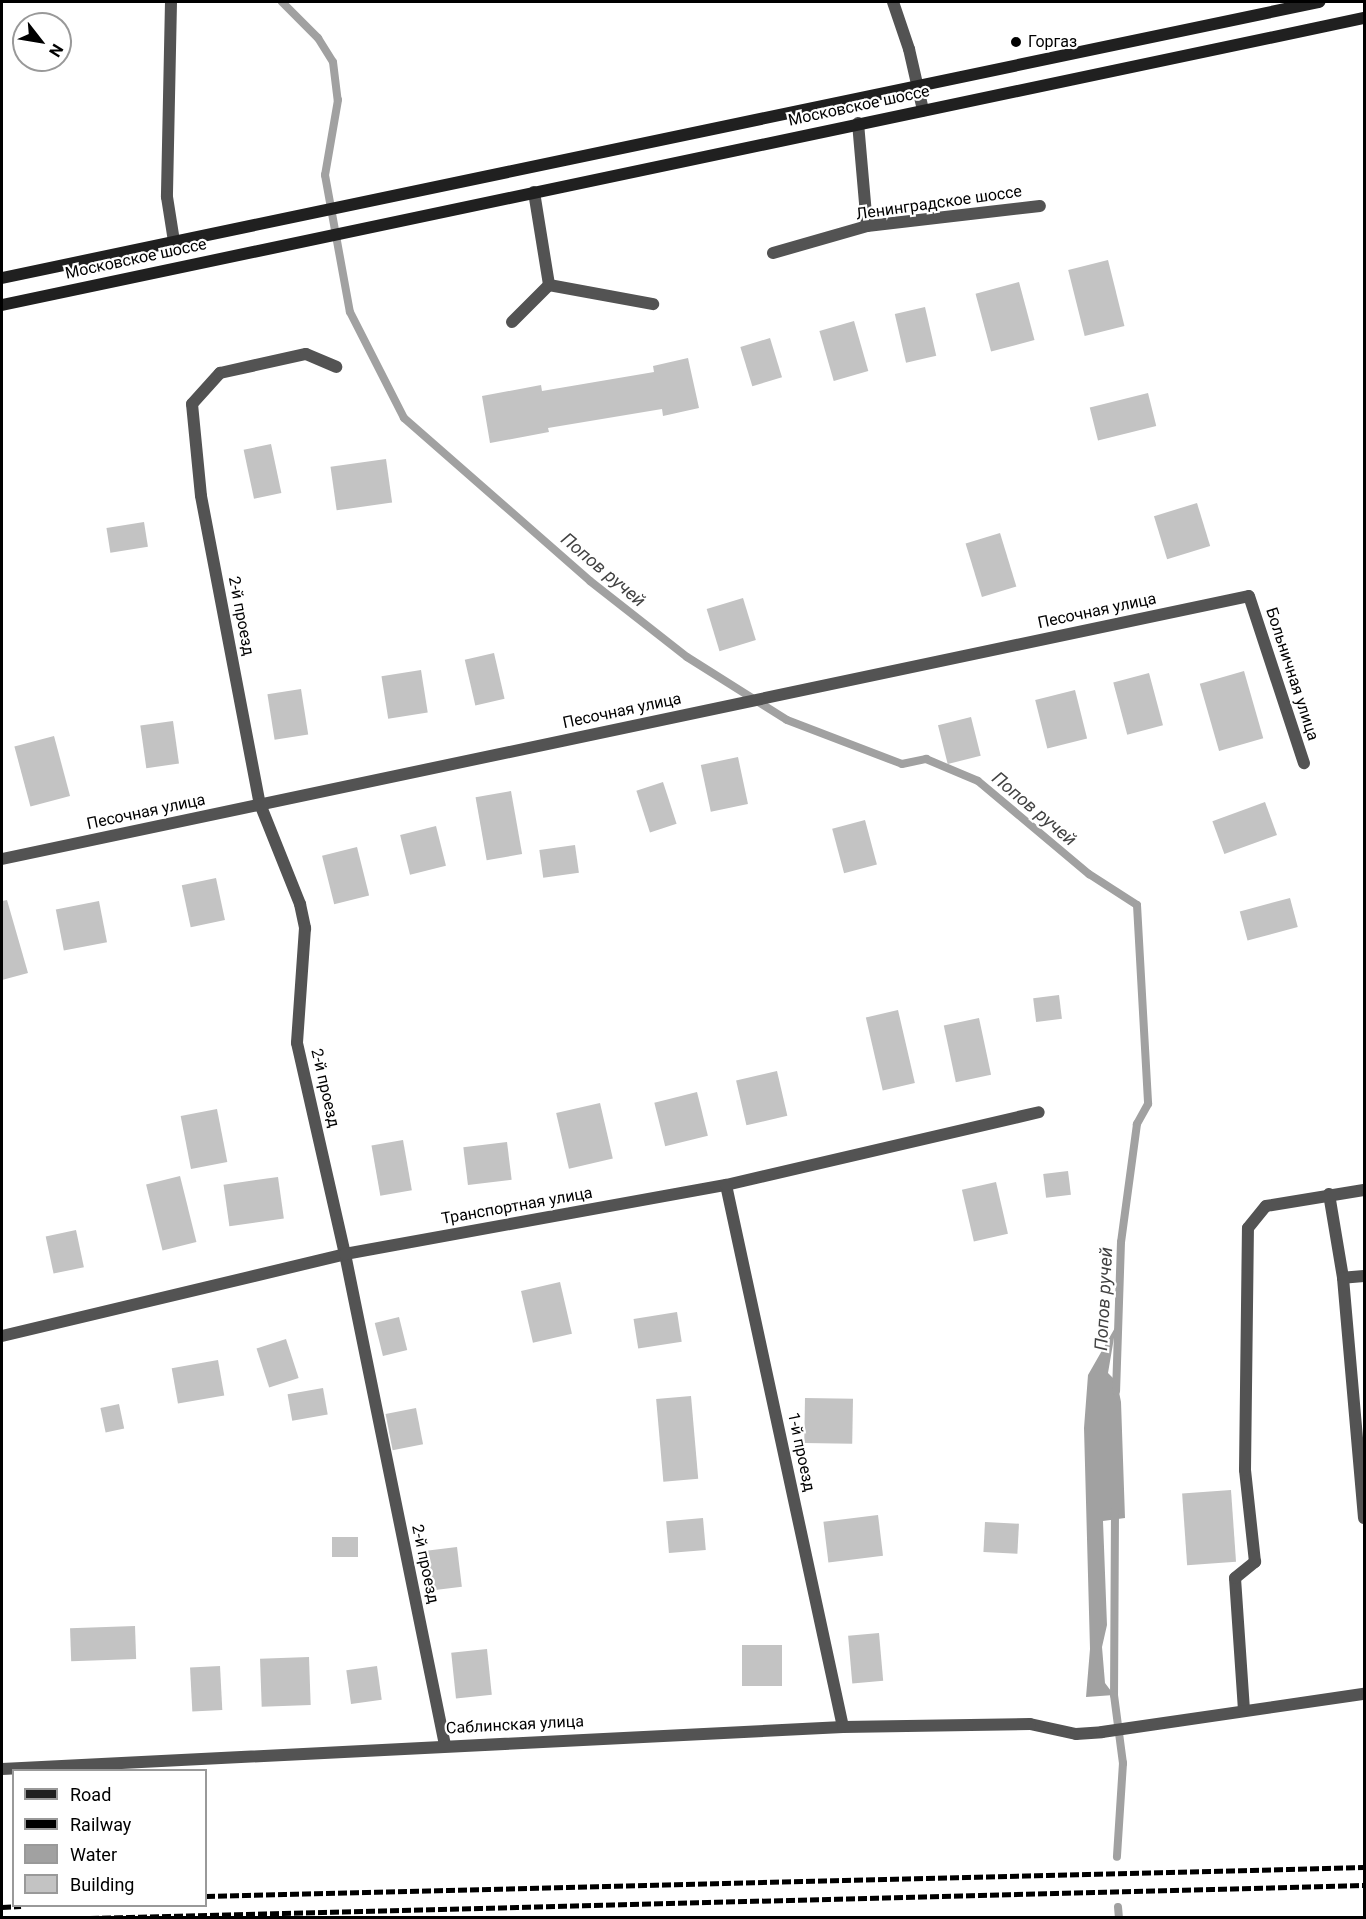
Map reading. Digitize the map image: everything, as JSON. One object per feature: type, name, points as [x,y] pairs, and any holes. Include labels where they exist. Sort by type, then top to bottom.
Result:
[{"type":"main road","name":"Московское шоссе","points":[[2,278],[917,84],[1319,2]]},
{"type":"main road","name":"Московское шоссе","points":[[2,305],[1365,18]]},
{"type":"street","points":[[171,2],[167,197],[174,241]]},
{"type":"street","points":[[893,2],[923,110]]},
{"type":"street","points":[[858,123],[867,226]]},
{"type":"street","points":[[534,192],[549,285]]},
{"type":"street","name":"Ленинградское шоссе","points":[[773,253],[867,226],[1040,206]]},
{"type":"street","points":[[549,285],[653,304]]},
{"type":"street","points":[[512,321],[549,285]]},
{"type":"street","name":"2-й проезд","points":[[336,367],[306,354],[220,373],[192,404],[201,496],[260,804],[300,904],[305,928],[297,1043],[345,1254],[445,1745]]},
{"type":"street","name":"Песочная улица","points":[[2,859],[1249,596]]},
{"type":"street","name":"Больничная улица","points":[[1249,596],[1304,763]]},
{"type":"street","name":"Транспортная улица","points":[[2,1336],[345,1254],[726,1185],[1039,1112]]},
{"type":"street","name":"1-й проезд","points":[[726,1185],[843,1727]]},
{"type":"street","points":[[1244,1710],[1235,1578],[1255,1562],[1245,1470],[1248,1228],[1266,1206],[1365,1190]]},
{"type":"street","points":[[1329,1194],[1343,1278],[1362,1454],[1365,1518]]},
{"type":"street","points":[[1343,1278],[1365,1276]]},
{"type":"street","points":[[1352,1365],[1365,1364]]},
{"type":"street","name":"Саблинская улица","points":[[2,1769],[445,1745],[843,1727],[1030,1724],[1076,1734],[1365,1694]]},
{"type":"water","points":[[1116,1326],[1108,1373],[1117,1382],[1121,1402],[1125,1518],[1103,1521],[1107,1625],[1102,1647],[1105,1683],[1114,1695],[1086,1697],[1090,1649],[1084,1428],[1088,1375]]},
{"type":"building","points":[[1108,260],[1124,326],[1085,336],[1068,270]]},
{"type":"building","points":[[1019,282],[1035,340],[991,352],[976,294]]},
{"type":"building","points":[[925,307],[936,356],[906,363],[895,314]]},
{"type":"building","points":[[854,321],[868,371],[834,381],[819,331]]},
{"type":"building","points":[[770,338],[782,377],[752,386],[740,347]]},
{"type":"building","points":[[688,358],[699,408],[663,416],[662,409],[548,428],[549,432],[490,443],[482,396],[541,385],[542,391],[654,372],[653,366]]},
{"type":"building","points":[[1148,393],[1156,426],[1098,441],[1090,408]]},
{"type":"building","points":[[271,444],[281,493],[254,499],[244,450]]},
{"type":"building","points":[[386,459],[392,503],[337,510],[331,467]]},
{"type":"building","points":[[1197,503],[1210,546],[1167,559],[1154,516]]},
{"type":"building","points":[[144,522],[148,547],[110,553],[106,528]]},
{"type":"building","points":[[1000,533],[1016,587],[982,597],[966,544]]},
{"type":"building","points":[[743,598],[756,640],[720,651],[707,609]]},
{"type":"building","points":[[494,653],[505,699],[475,706],[465,660]]},
{"type":"building","points":[[421,670],[428,712],[388,719],[381,676]]},
{"type":"building","points":[[1244,671],[1263,738],[1219,751],[1200,684]]},
{"type":"building","points":[[1149,673],[1163,725],[1127,735],[1113,683]]},
{"type":"building","points":[[301,689],[308,734],[275,740],[267,694]]},
{"type":"building","points":[[1075,690],[1087,739],[1047,748],[1035,700]]},
{"type":"building","points":[[971,717],[981,756],[948,764],[938,725]]},
{"type":"building","points":[[173,721],[179,764],[146,768],[140,726]]},
{"type":"building","points":[[54,736],[70,796],[30,806],[14,747]]},
{"type":"building","points":[[738,757],[748,804],[711,812],[701,765]]},
{"type":"building","points":[[663,782],[677,824],[650,832],[636,791]]},
{"type":"building","points":[[511,791],[522,854],[487,860],[476,797]]},
{"type":"building","points":[[1265,802],[1277,835],[1224,854],[1212,821]]},
{"type":"building","points":[[865,820],[877,864],[844,873],[832,829]]},
{"type":"building","points":[[436,826],[446,866],[410,875],[400,835]]},
{"type":"building","points":[[575,845],[579,873],[543,878],[539,850]]},
{"type":"building","points":[[357,847],[369,896],[334,904],[322,856]]},
{"type":"building","points":[[216,878],[225,920],[191,927],[182,885]]},
{"type":"building","points":[[1290,898],[1298,927],[1248,940],[1240,911]]},
{"type":"building","points":[[7,900],[28,973],[2,980],[2,901]]},
{"type":"building","points":[[99,901],[107,942],[64,951],[56,909]]},
{"type":"building","points":[[1059,995],[1062,1019],[1036,1022],[1033,998]]},
{"type":"building","points":[[898,1010],[915,1083],[883,1091],[866,1017]]},
{"type":"building","points":[[979,1018],[991,1075],[956,1082],[944,1025]]},
{"type":"building","points":[[777,1071],[787,1116],[746,1125],[736,1080]]},
{"type":"building","points":[[697,1092],[708,1136],[665,1146],[654,1103]]},
{"type":"building","points":[[600,1103],[613,1159],[569,1169],[556,1113]]},
{"type":"building","points":[[217,1109],[227,1162],[191,1169],[181,1116]]},
{"type":"building","points":[[403,1140],[412,1190],[380,1196],[371,1146]]},
{"type":"building","points":[[507,1142],[512,1180],[468,1185],[463,1147]]},
{"type":"building","points":[[1068,1171],[1071,1195],[1046,1198],[1043,1174]]},
{"type":"building","points":[[180,1176],[196,1242],[162,1250],[146,1184]]},
{"type":"building","points":[[278,1177],[284,1219],[229,1226],[224,1185]]},
{"type":"building","points":[[996,1182],[1008,1234],[974,1242],[962,1190]]},
{"type":"building","points":[[76,1230],[84,1267],[54,1274],[46,1236]]},
{"type":"building","points":[[560,1282],[572,1334],[533,1343],[521,1291]]},
{"type":"building","points":[[677,1312],[682,1342],[638,1349],[634,1319]]},
{"type":"building","points":[[399,1317],[407,1350],[383,1356],[375,1323]]},
{"type":"building","points":[[286,1339],[299,1378],[269,1388],[257,1349]]},
{"type":"building","points":[[218,1360],[224,1395],[178,1404],[172,1368]]},
{"type":"building","points":[[323,1388],[328,1415],[292,1421],[288,1394]]},
{"type":"building","points":[[691,1396],[698,1479],[663,1482],[656,1399]]},
{"type":"building","points":[[805,1398],[853,1399],[852,1444],[804,1443]]},
{"type":"building","points":[[119,1404],[124,1428],[106,1432],[100,1408]]},
{"type":"building","points":[[416,1408],[423,1444],[393,1450],[386,1414]]},
{"type":"building","points":[[1231,1490],[1236,1562],[1187,1565],[1182,1493]]},
{"type":"building","points":[[878,1515],[883,1556],[828,1562],[823,1522]]},
{"type":"building","points":[[703,1518],[706,1550],[669,1553],[666,1521]]},
{"type":"building","points":[[985,1522],[1019,1524],[1017,1554],[983,1552]]},
{"type":"building","points":[[332,1537],[358,1537],[358,1557],[332,1557]]},
{"type":"building","points":[[457,1547],[462,1587],[429,1591],[424,1551]]},
{"type":"building","points":[[135,1626],[136,1659],[71,1661],[70,1628]]},
{"type":"building","points":[[879,1633],[883,1681],[852,1684],[848,1636]]},
{"type":"building","points":[[742,1645],[782,1645],[782,1686],[742,1686]]},
{"type":"building","points":[[487,1649],[492,1695],[456,1699],[451,1653]]},
{"type":"building","points":[[309,1657],[311,1705],[262,1707],[260,1659]]},
{"type":"building","points":[[220,1666],[222,1710],[192,1712],[190,1668]]},
{"type":"building","points":[[377,1666],[382,1700],[351,1704],[346,1670]]},
{"type":"waterway","name":"Попов ручей","points":[[282,2],[318,38],[333,62],[338,100],[325,175],[350,312],[404,418],[590,581],[687,657],[787,720],[902,764],[926,759],[978,781],[1089,874],[1137,905],[1148,1104],[1137,1124],[1121,1242],[1116,1391]]},
{"type":"waterway","name":"Попов ручей","points":[[1115,1511],[1114,1695],[1123,1763],[1117,1857]]},
{"type":"waterway","name":"Попов ручей","points":[[1118,1907],[1119,1918]]},
{"type":"railway","points":[[207,1896],[1364,1867]]},
{"type":"railway","points":[[90,1918],[1364,1885]]},
{"type":"railway","points":[[2,1907],[12,1906]]},
{"type":"place","name":"Горгаз","points":[[1016,42]]}]
